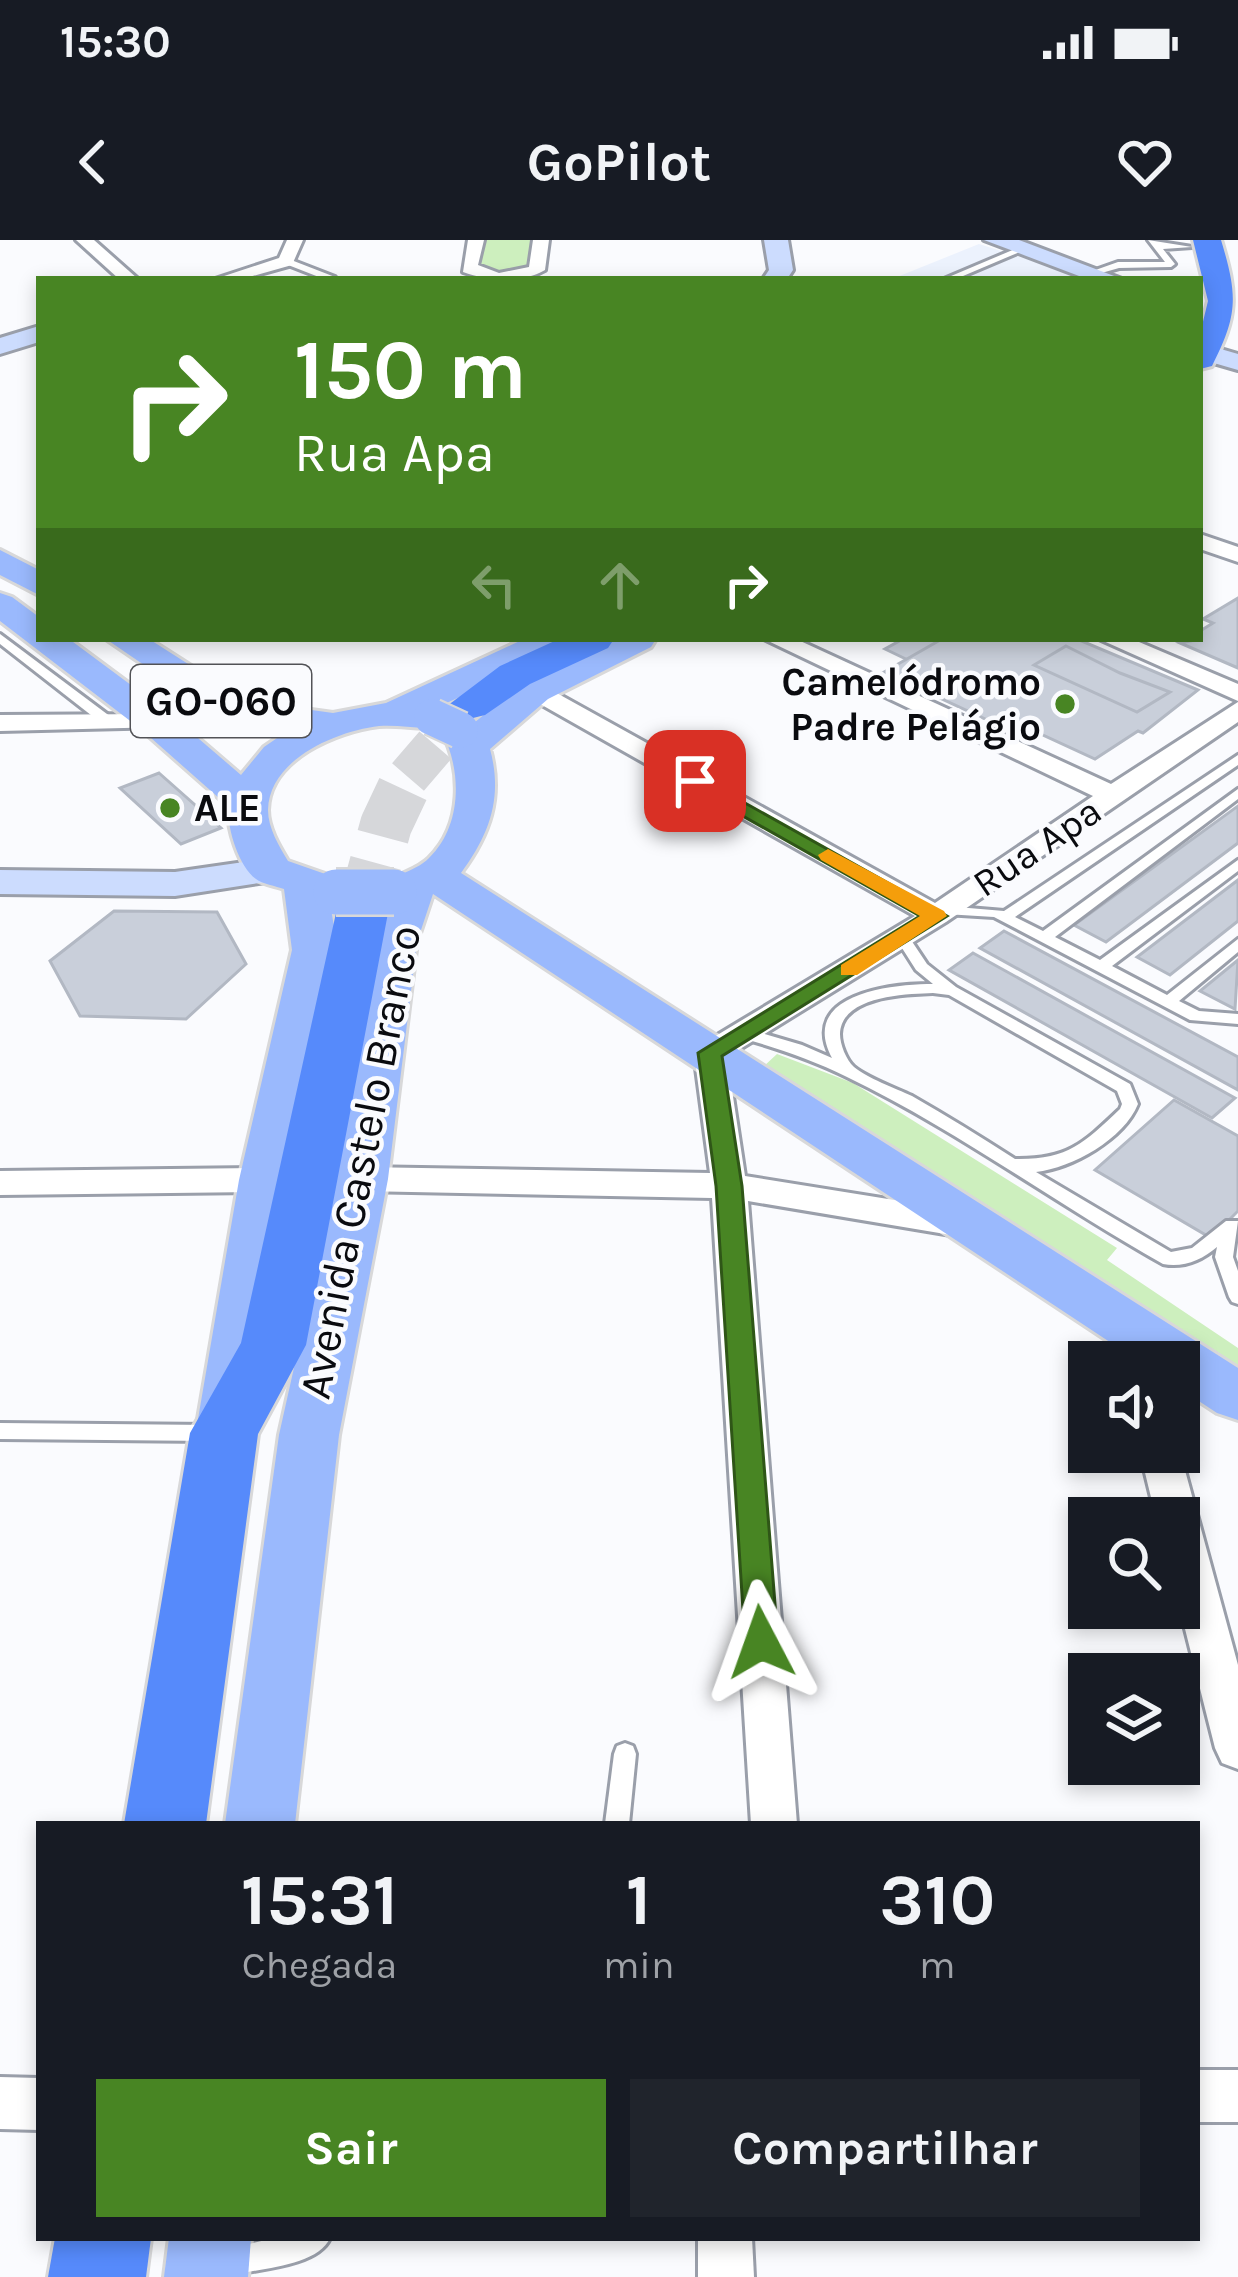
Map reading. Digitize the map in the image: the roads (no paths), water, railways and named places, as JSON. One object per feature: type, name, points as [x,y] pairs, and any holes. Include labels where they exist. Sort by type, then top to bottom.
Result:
[{"type":"highway","points":[[1185,255],[1231,288],[1235,321],[1211,357]]},
{"type":"highway","points":[[447,722],[515,675],[586,642]]},
{"type":"highway","name":"Avenida Castelo Branco","points":[[165,1821],[224,1433],[273,1346],[364,895]]},
{"type":"highway","points":[[97,2277],[103,2241]]},
{"type":"main road","points":[[0,560],[36,583]]},
{"type":"main road","name":"GO-060","points":[[0,604],[36,631]]},
{"type":"main road","name":"GO-060","points":[[50,642],[156,722],[248,803],[253,836],[364,895]]},
{"type":"main road","name":"GO-060","points":[[129,642],[233,709],[263,718],[331,724],[447,722]]},
{"type":"main road","points":[[447,722],[550,642]]},
{"type":"main road","points":[[447,722],[535,691],[632,642]]},
{"type":"main road","points":[[364,895],[467,835],[478,772],[447,722]]},
{"type":"main road","points":[[248,803],[276,761],[331,724]]},
{"type":"main road","points":[[364,895],[423,926],[465,916],[511,922]]},
{"type":"main road","points":[[364,895],[511,922],[726,1042],[1128,1341]]},
{"type":"main road","name":"Avenida Castelo Branco","points":[[260,1821],[309,1435],[362,1179],[364,895]]},
{"type":"main road","name":"Avenida Castelo Branco","points":[[224,1433],[265,1180],[315,950],[364,895]]},
{"type":"main road","name":"Avenida Castelo Branco","points":[[273,1346],[309,1435]]},
{"type":"main road","points":[[1200,1378],[1238,1397]]},
{"type":"street","points":[[84,240],[126,276]]},
{"type":"street","points":[[234,276],[286,261],[295,240]]},
{"type":"street","points":[[472,276],[469,268],[476,240]]},
{"type":"street","points":[[532,276],[541,240]]},
{"type":"street","points":[[776,240],[781,270],[777,276]]},
{"type":"street","points":[[996,240],[1092,272]]},
{"type":"street","points":[[0,346],[36,335]]},
{"type":"street","points":[[1203,542],[1238,555]]},
{"type":"street","points":[[782,642],[1112,795]]},
{"type":"street","points":[[1119,642],[1238,692]]},
{"type":"street","points":[[535,691],[940,913]]},
{"type":"street","name":"Rua Apa","points":[[726,1042],[768,1021],[940,913],[1238,710]]},
{"type":"street","points":[[0,723],[156,722]]},
{"type":"street","points":[[0,882],[175,884],[364,895]]},
{"type":"street","points":[[726,1042],[729,1186],[774,1821]]},
{"type":"street","points":[[362,1179],[729,1186],[973,1226]]},
{"type":"street","points":[[0,1183],[265,1180]]},
{"type":"street","points":[[1200,1604],[1238,1748]]},
{"type":"street","points":[[1200,2096],[1238,2096]]},
{"type":"street","points":[[0,2103],[36,2104]]},
{"type":"street","points":[[725,2241],[726,2277]]},
{"type":"lane","points":[[955,276],[1024,248]]},
{"type":"lane","points":[[1092,272],[1185,255]]},
{"type":"lane","points":[[286,261],[324,276]]},
{"type":"lane","points":[[0,638],[110,723]]},
{"type":"lane","points":[[1006,916],[1238,759]]},
{"type":"lane","points":[[1046,936],[1238,793]]},
{"type":"lane","points":[[1102,966],[1238,864]]},
{"type":"lane","points":[[940,913],[983,909],[1006,916],[1196,1016],[1238,1019]]},
{"type":"lane","points":[[902,937],[921,967],[953,991],[1118,1082],[1129,1096],[1123,1116],[1062,1163],[1030,1167],[1001,1161]]},
{"type":"lane","points":[[1169,1001],[1238,944]]},
{"type":"lane","points":[[953,991],[906,986],[862,997],[843,1011],[832,1035],[841,1064],[1168,1259],[1197,1255],[1235,1223]]},
{"type":"lane","points":[[726,1042],[785,1043],[849,1070]]},
{"type":"lane","points":[[1235,1223],[1224,1257],[1238,1297]]},
{"type":"lane","points":[[0,1431],[224,1433]]},
{"type":"lane","points":[[616,1821],[625,1754]]},
{"type":"lane","points":[[208,2260],[308,2246],[313,2241]]},
{"type":"tunnel","points":[[409,775],[469,706]]},
{"type":"tunnel","points":[[362,913],[386,825],[409,775]]},
{"type":"place","name":"Camelódromo Padre Pelágio","points":[[1065,704]]},
{"type":"place","name":"ALE","points":[[170,808]]}]
